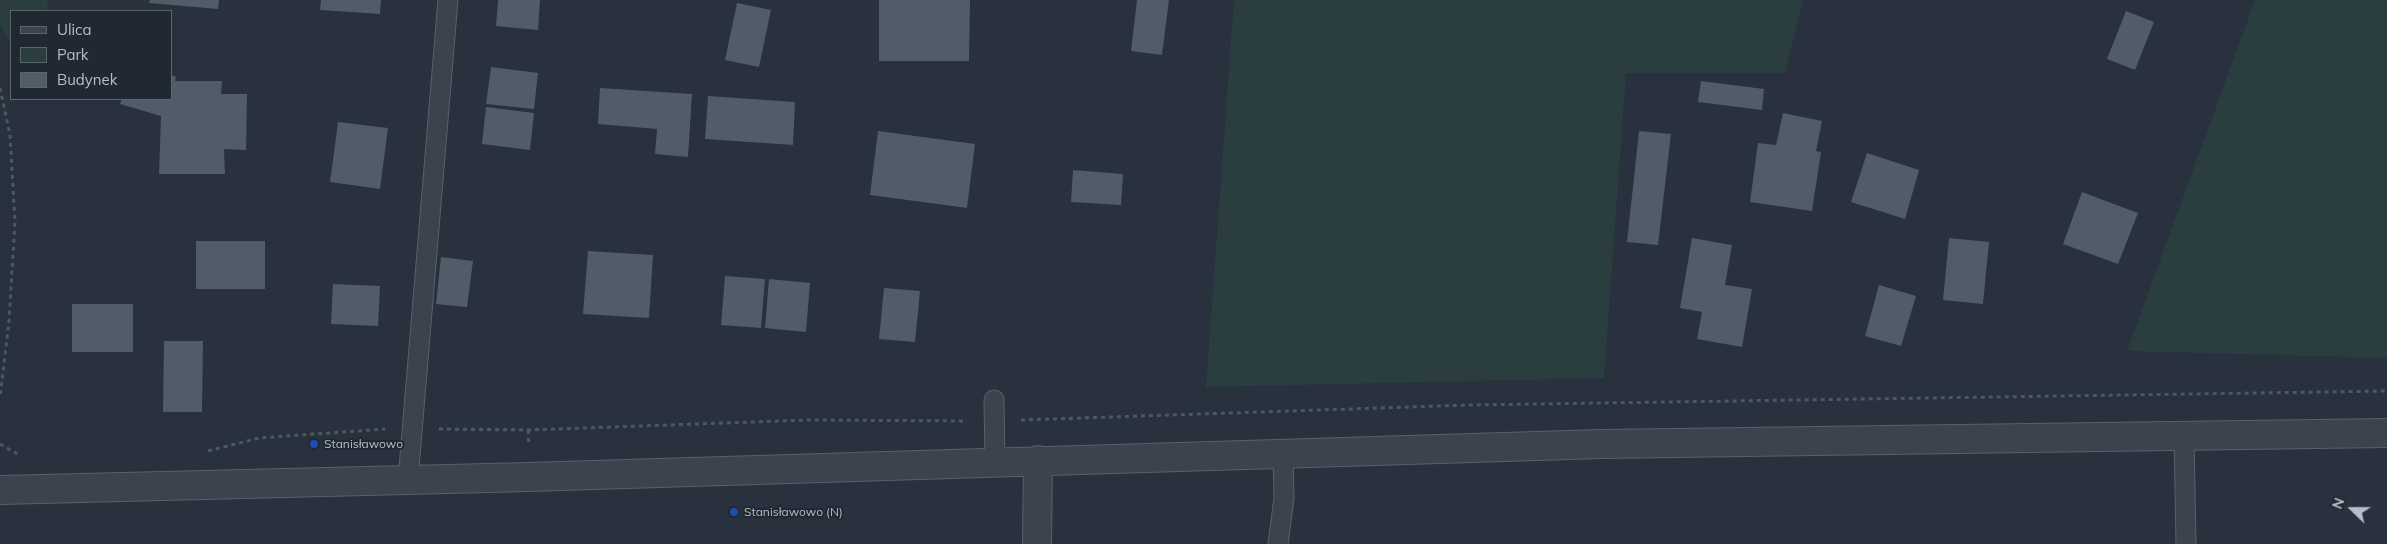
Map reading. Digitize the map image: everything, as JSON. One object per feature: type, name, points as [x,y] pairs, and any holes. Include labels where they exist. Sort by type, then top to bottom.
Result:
[{"type":"street","points":[[1,490],[408,480],[1602,444],[2387,433]]},
{"type":"street","points":[[1037,544],[1038,460]]},
{"type":"lane","points":[[408,480],[448,0]]},
{"type":"lane","points":[[994,400],[995,461]]},
{"type":"lane","points":[[2184,435],[2186,544]]},
{"type":"lane","points":[[1278,544],[1284,498],[1283,453]]},
{"type":"path","points":[[0,88],[10,135],[14,222],[9,321],[0,398]]},
{"type":"path","points":[[199,453],[259,438],[369,429],[528,430],[808,420],[993,421],[1469,405],[2387,391]]},
{"type":"path","points":[[0,444],[28,460]]},
{"type":"green space","points":[[0,0],[48,0],[47,10],[10,10],[10,42],[0,23]]},
{"type":"green space","points":[[1234,0],[1803,0],[1785,73],[1626,73],[1604,378],[1206,387]]},
{"type":"green space","points":[[2255,0],[2387,0],[2387,358],[2127,351]]},
{"type":"building","points":[[150,0],[219,0],[218,9],[149,3]]},
{"type":"building","points":[[321,0],[381,0],[380,14],[320,10]]},
{"type":"building","points":[[498,0],[540,0],[538,30],[496,26]]},
{"type":"building","points":[[879,0],[970,0],[969,61],[879,61]]},
{"type":"building","points":[[1137,0],[1169,0],[1162,55],[1131,51]]},
{"type":"building","points":[[737,3],[771,10],[759,67],[725,60]]},
{"type":"building","points":[[2126,11],[2154,22],[2135,70],[2107,59]]},
{"type":"building","points":[[491,67],[538,73],[534,109],[486,104]]},
{"type":"building","points":[[172,75],[176,77],[175,81],[222,81],[221,94],[247,94],[246,150],[224,149],[225,174],[159,174],[161,116],[120,104],[122,100],[172,100]]},
{"type":"building","points":[[1701,81],[1764,89],[1762,110],[1698,102]]},
{"type":"building","points":[[600,88],[692,94],[688,157],[655,154],[657,129],[598,124]]},
{"type":"building","points":[[708,96],[795,102],[793,145],[705,139]]},
{"type":"building","points":[[486,107],[534,113],[530,150],[482,144]]},
{"type":"building","points":[[1783,113],[1822,121],[1816,151],[1821,152],[1812,211],[1750,202],[1758,143],[1776,145]]},
{"type":"building","points":[[338,122],[388,128],[380,189],[330,182]]},
{"type":"building","points":[[878,131],[975,144],[967,208],[870,195]]},
{"type":"building","points":[[1639,131],[1671,134],[1658,245],[1627,242]]},
{"type":"building","points":[[1867,153],[1919,170],[1905,219],[1851,202]]},
{"type":"building","points":[[1073,170],[1123,174],[1121,205],[1071,202]]},
{"type":"building","points":[[2082,192],[2138,213],[2118,264],[2063,244]]},
{"type":"building","points":[[1692,238],[1732,245],[1725,285],[1752,289],[1742,347],[1697,339],[1702,312],[1680,308]]},
{"type":"building","points":[[1949,238],[1989,242],[1983,304],[1943,300]]},
{"type":"building","points":[[196,241],[265,241],[265,289],[196,289]]},
{"type":"building","points":[[588,251],[653,255],[649,318],[583,314]]},
{"type":"building","points":[[441,257],[473,261],[467,307],[436,304]]},
{"type":"building","points":[[725,276],[765,279],[761,328],[721,325]]},
{"type":"building","points":[[769,279],[810,283],[806,332],[765,328]]},
{"type":"building","points":[[333,284],[380,286],[378,326],[331,324]]},
{"type":"building","points":[[1879,285],[1916,296],[1901,346],[1865,336]]},
{"type":"building","points":[[884,288],[920,291],[915,342],[879,339]]},
{"type":"building","points":[[72,304],[133,304],[133,352],[72,352]]},
{"type":"building","points":[[164,341],[203,341],[202,412],[163,412]]},
{"type":"place","name":"Stanisławowo","points":[[314,444]]},
{"type":"place","name":"Stanisławowo (N)","points":[[734,512]]}]
